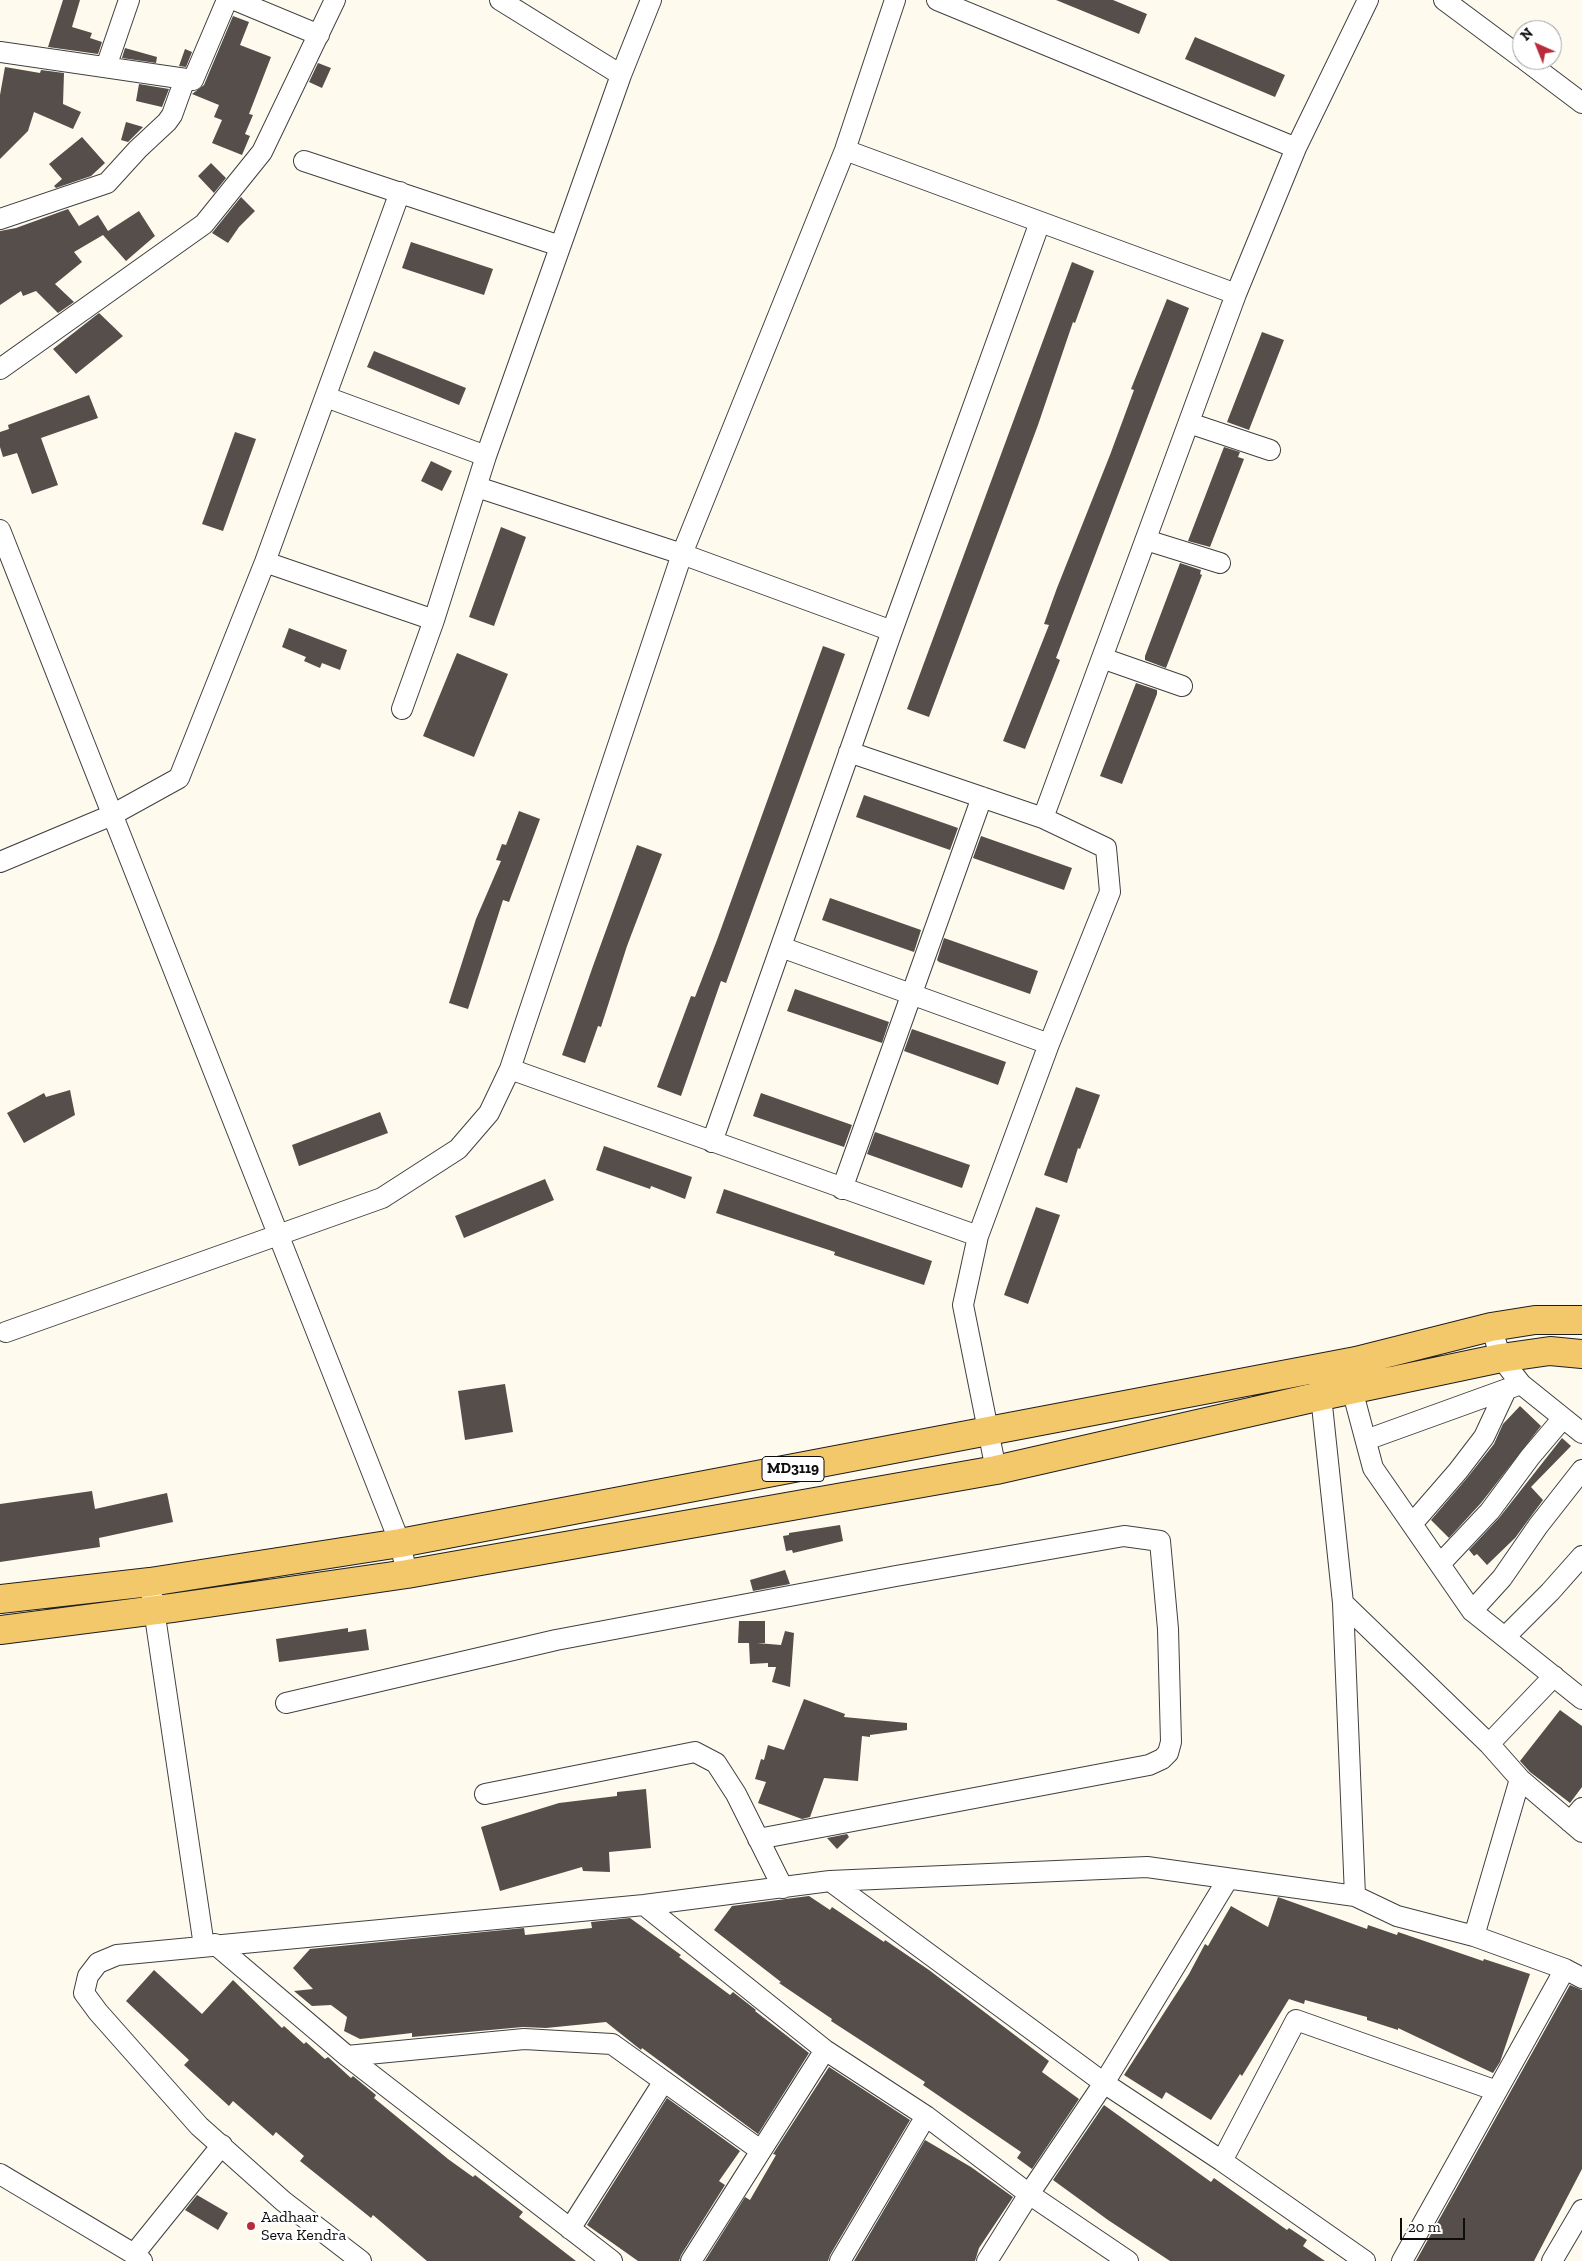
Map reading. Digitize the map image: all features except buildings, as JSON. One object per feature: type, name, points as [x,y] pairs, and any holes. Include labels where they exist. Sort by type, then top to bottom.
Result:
[{"type":"main road","name":"MD3119","points":[[0,1630],[407,1574],[996,1470],[1321,1396],[1349,1376],[1491,1326],[1535,1320],[1582,1320]]},
{"type":"main road","name":"MD3119","points":[[0,1599],[150,1582],[400,1543],[988,1432],[1349,1376],[1550,1352],[1582,1354]]},
{"type":"street","points":[[106,67],[129,0]]},
{"type":"street","points":[[0,52],[193,80],[227,0]]},
{"type":"street","points":[[235,0],[319,35]]},
{"type":"street","points":[[0,369],[204,224],[262,152],[335,0]]},
{"type":"street","points":[[500,0],[621,75]]},
{"type":"street","points":[[402,709],[434,620],[486,456],[621,75],[651,0]]},
{"type":"street","points":[[6,1332],[382,1198],[458,1149],[489,1113],[510,1069],[682,554],[846,150],[895,0]]},
{"type":"street","points":[[937,0],[1296,148]]},
{"type":"street","points":[[1043,818],[1236,294],[1296,148],[1368,0]]},
{"type":"street","points":[[1444,0],[1512,51]]},
{"type":"street","points":[[1538,70],[1582,103]]},
{"type":"street","points":[[0,219],[107,183],[138,149],[167,122],[172,115],[185,79]]},
{"type":"street","points":[[846,150],[1236,294]]},
{"type":"street","points":[[304,160],[560,246]]},
{"type":"street","points":[[0,862],[112,815],[179,778],[265,562],[400,192]]},
{"type":"street","points":[[712,1142],[892,631],[1040,222]]},
{"type":"street","points":[[326,397],[486,456]]},
{"type":"street","points":[[1189,423],[1270,450]]},
{"type":"street","points":[[477,487],[682,554],[892,631]]},
{"type":"street","points":[[0,530],[400,1543],[407,1574]]},
{"type":"street","points":[[1146,540],[1220,563]]},
{"type":"street","points":[[265,562],[434,620]]},
{"type":"street","points":[[1102,658],[1182,686]]},
{"type":"street","points":[[849,752],[1043,818],[1106,848],[1110,892],[1049,1044],[978,1236],[963,1305],[996,1470]]},
{"type":"street","points":[[842,1189],[982,797]]},
{"type":"street","points":[[781,947],[1049,1044]]},
{"type":"street","points":[[510,1069],[978,1236]]},
{"type":"street","points":[[1491,1326],[1513,1387],[1563,1418],[1582,1433]]},
{"type":"street","points":[[1349,1376],[1373,1468],[1472,1611],[1582,1699]]},
{"type":"street","points":[[1366,1440],[1513,1387]]},
{"type":"street","points":[[1412,1524],[1484,1438],[1513,1387]]},
{"type":"street","points":[[1321,1396],[1343,1603],[1354,1896]]},
{"type":"street","points":[[1440,1564],[1490,1511],[1530,1457],[1563,1418]]},
{"type":"street","points":[[1472,1611],[1502,1578],[1538,1526],[1582,1470]]},
{"type":"street","points":[[286,1703],[556,1640],[896,1576],[1124,1536],[1160,1541],[1168,1629],[1171,1742],[1168,1753],[1162,1759],[1149,1765],[758,1839]]},
{"type":"street","points":[[1504,1637],[1550,1592],[1582,1556]]},
{"type":"street","points":[[150,1582],[210,1945],[347,2056],[612,2261]]},
{"type":"street","points":[[1343,1603],[1489,1744],[1520,1779],[1578,1821]]},
{"type":"street","points":[[1489,1744],[1554,1676]]},
{"type":"street","points":[[485,1794],[695,1752],[716,1763],[736,1794],[783,1888]]},
{"type":"street","points":[[1474,1936],[1520,1779]]},
{"type":"street","points":[[360,2261],[283,2201],[222,2145],[198,2126],[98,2012],[84,1993],[88,1976],[98,1962],[117,1955],[644,1905],[830,1881],[1147,1867],[1354,1896],[1397,1916],[1474,1936],[1574,1973],[1497,2090],[1402,2261]]},
{"type":"street","points":[[987,2261],[1104,2083],[1228,1878]]},
{"type":"street","points":[[830,1881],[1104,2083],[1222,2161],[1365,2261]]},
{"type":"street","points":[[644,1905],[825,2050],[926,2116],[1030,2194],[1128,2261]]},
{"type":"street","points":[[1222,2161],[1296,2020],[1497,2090]]},
{"type":"street","points":[[347,2056],[524,2038],[612,2044],[760,2150]]},
{"type":"street","points":[[691,2261],[825,2050]]},
{"type":"street","points":[[570,2228],[664,2081]]},
{"type":"street","points":[[840,2261],[926,2116]]},
{"type":"street","points":[[0,2174],[138,2258],[222,2145]]},
{"type":"street","points":[[1552,2261],[1582,2210]]},
{"type":"place","name":"Aadhaar Seva Kendra","points":[[251,2226]]}]
